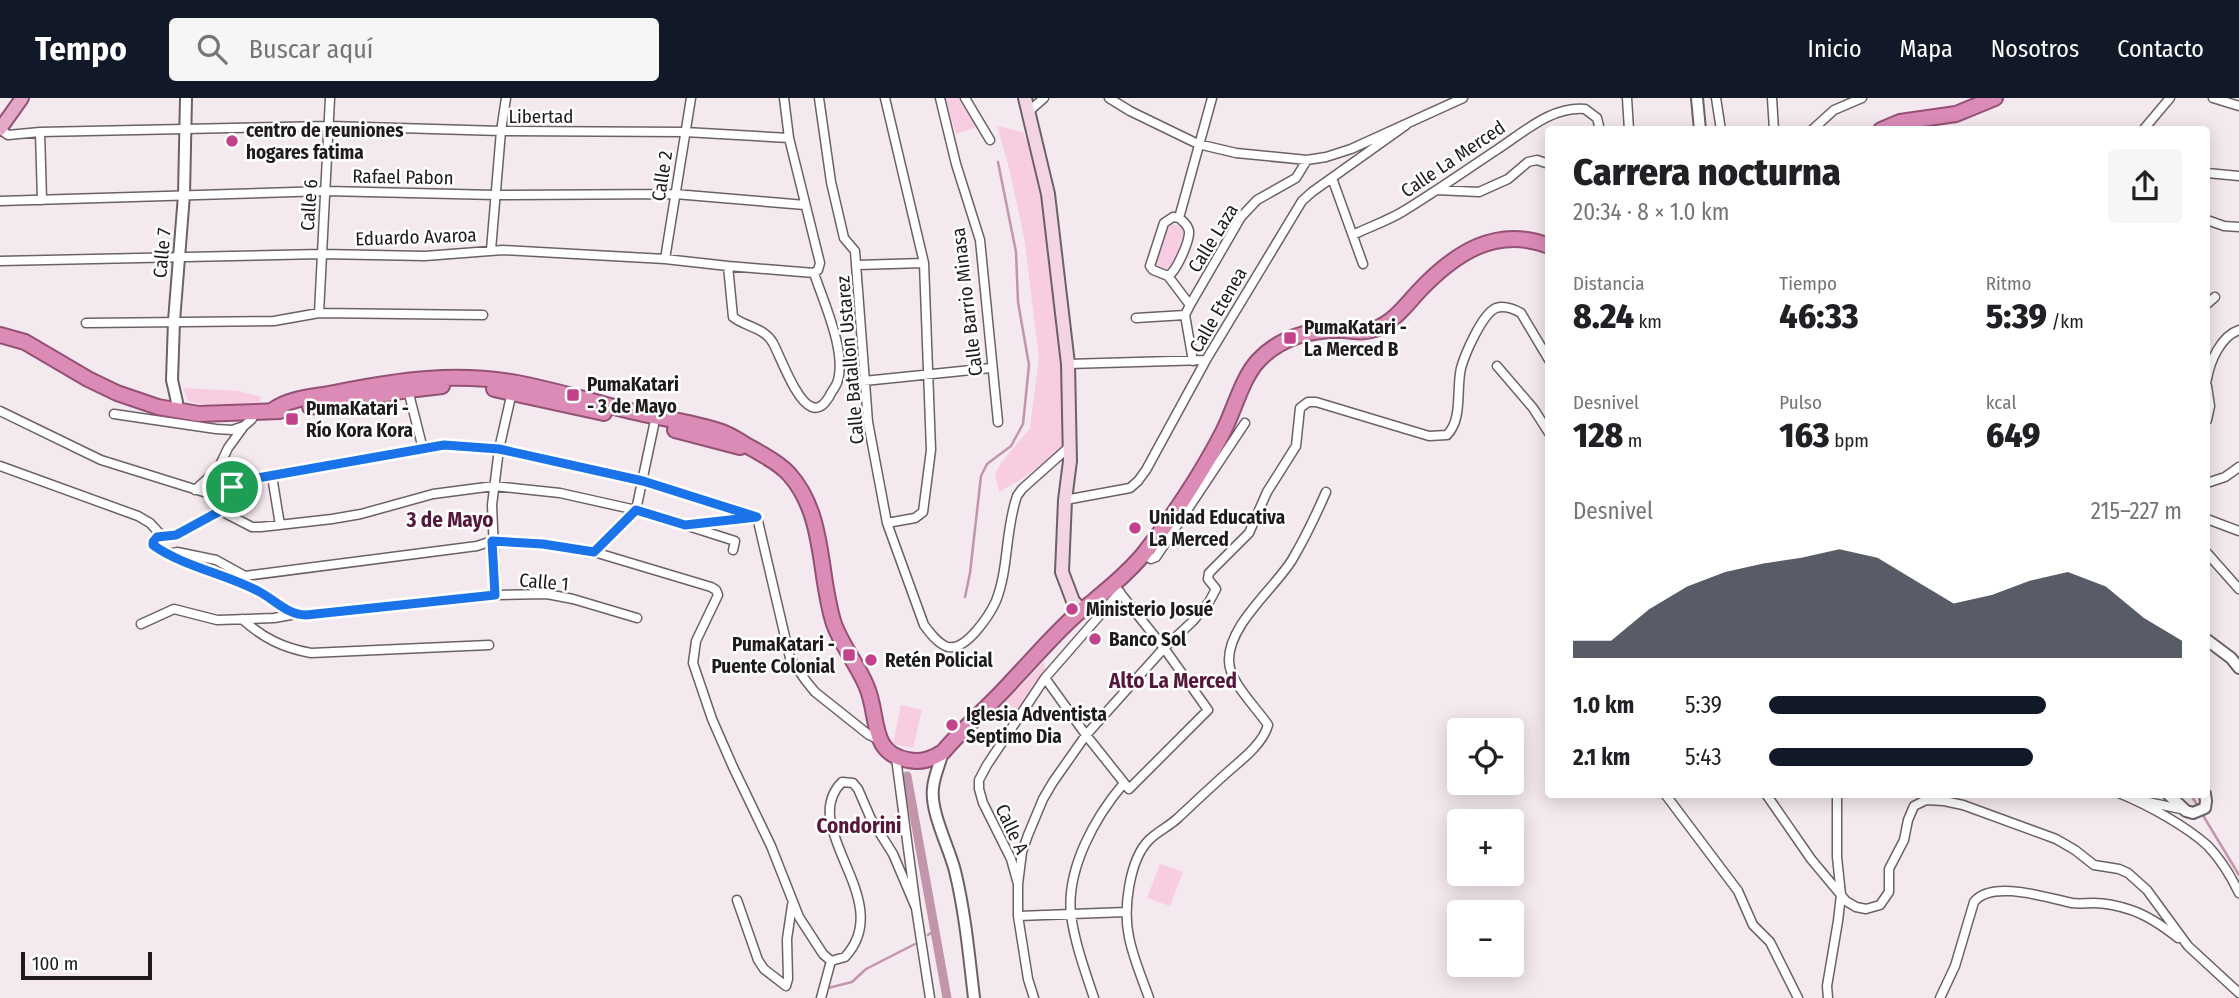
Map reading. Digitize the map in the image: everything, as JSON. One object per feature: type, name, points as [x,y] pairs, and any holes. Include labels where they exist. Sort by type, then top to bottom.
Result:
[{"type":"highway","points":[[1890,126],[1900,122],[1956,114],[1995,98]]},
{"type":"highway","points":[[0,335],[25,342],[117,393],[158,407],[199,414],[273,410],[285,412],[407,385],[457,385],[512,387],[655,421],[724,433],[777,462],[791,476],[807,503],[822,556],[828,601],[835,626],[866,684],[878,739],[887,752],[898,759],[918,762],[943,752],[1081,610],[1116,588],[1203,467],[1256,362],[1290,338],[1316,331],[1375,330],[1397,316],[1447,264],[1481,244],[1506,239],[1545,245]]},
{"type":"main road","points":[[0,129],[22,98]]},
{"type":"main road","points":[[1025,98],[1048,194],[1068,364],[1070,461],[1065,500],[1062,572],[1073,601],[1081,610]]},
{"type":"street","name":"Calle 7","points":[[175,410],[177,402],[172,380],[174,321],[184,195],[187,98]]},
{"type":"street","name":"Calle 6","points":[[319,313],[330,98]]},
{"type":"street","points":[[491,250],[506,98]]},
{"type":"street","name":"Calle 2","points":[[665,258],[691,98]]},
{"type":"street","points":[[727,267],[733,317],[757,329],[771,340],[799,395],[811,407],[817,408],[826,402],[838,382],[836,341],[814,273],[820,263],[789,138],[784,98]]},
{"type":"street","name":"Calle Batallon Ustarez","points":[[819,98],[831,182],[844,238],[855,251],[868,422],[887,523],[921,618],[931,634],[945,646],[959,646],[971,637],[995,602],[1017,496],[1069,447]]},
{"type":"street","points":[[885,98],[924,263],[930,450],[923,512],[915,518],[887,523]]},
{"type":"street","name":"Calle Barrio Minasa","points":[[940,98],[956,164],[980,240],[998,422]]},
{"type":"street","points":[[965,98],[990,140]]},
{"type":"street","points":[[1028,113],[1044,98]]},
{"type":"street","points":[[1109,98],[1138,116],[1198,144],[1236,153],[1307,160],[1351,149],[1463,98]]},
{"type":"street","points":[[1179,218],[1212,98]]},
{"type":"street","points":[[1627,98],[1629,126]]},
{"type":"street","points":[[1697,98],[1700,126]]},
{"type":"street","points":[[1772,98],[1774,126]]},
{"type":"street","points":[[1816,126],[1834,110],[1863,98]]},
{"type":"street","points":[[2146,126],[2170,98]]},
{"type":"street","points":[[2213,98],[2239,106]]},
{"type":"street","points":[[1719,100],[1721,126]]},
{"type":"street","name":"Calle La Merced","points":[[1353,235],[1399,214],[1521,131],[1566,111],[1579,108],[1591,111],[1599,126]]},
{"type":"street","name":"Calle Etenea","points":[[1065,500],[1130,488],[1138,481],[1206,360],[1303,201],[1406,125]]},
{"type":"street","name":"Libertad","points":[[0,129],[8,135],[40,132],[330,126],[501,131],[685,132],[789,138]]},
{"type":"street","points":[[40,132],[42,200]]},
{"type":"street","name":"Calle Laza","points":[[1185,315],[1241,217],[1257,200],[1296,178],[1307,160]]},
{"type":"street","points":[[1437,190],[1479,192],[1508,179],[1528,162],[1537,160],[1545,163]]},
{"type":"street","points":[[2210,173],[2239,176]]},
{"type":"street","points":[[1332,178],[1363,264]]},
{"type":"street","name":"Rafael Pabon","points":[[0,201],[326,191],[496,195],[675,194],[805,205]]},
{"type":"street","points":[[1168,276],[1176,270],[1189,236],[1187,226],[1174,217],[1164,222],[1150,262],[1153,270],[1168,276],[1190,305]]},
{"type":"street","points":[[2210,221],[2239,227]]},
{"type":"street","name":"Eduardo Avaroa","points":[[0,261],[321,254],[434,256],[491,250],[665,258],[727,267],[814,273]]},
{"type":"street","points":[[857,265],[924,263]]},
{"type":"street","points":[[2210,301],[2215,297]]},
{"type":"street","points":[[1018,884],[1023,852],[1043,799],[1086,735],[1214,596],[1216,589],[1208,579],[1209,573],[1249,533],[1267,492],[1296,446],[1298,416],[1303,405],[1316,402],[1429,436],[1447,435],[1453,429],[1456,419],[1459,381],[1466,355],[1492,310],[1499,307],[1521,313],[1545,353]]},
{"type":"street","points":[[86,323],[274,321],[319,313],[483,315]]},
{"type":"street","points":[[1136,318],[1185,315],[1193,362]]},
{"type":"street","points":[[2210,369],[2214,356],[2233,332],[2239,330]]},
{"type":"street","points":[[1068,364],[1206,360]]},
{"type":"street","points":[[1497,366],[1533,408],[1545,427]]},
{"type":"street","points":[[864,381],[991,369]]},
{"type":"street","points":[[407,385],[422,449]]},
{"type":"street","points":[[495,595],[492,541],[494,486],[512,387]]},
{"type":"street","points":[[0,411],[101,460],[212,493],[232,487],[241,481],[444,445],[499,449],[643,481],[757,517]]},
{"type":"street","points":[[195,490],[218,468],[228,448],[252,419],[252,412]]},
{"type":"street","points":[[114,414],[216,429],[232,430],[244,426]]},
{"type":"street","points":[[594,552],[636,510],[655,421]]},
{"type":"street","points":[[1143,554],[1151,559],[1156,556],[1245,423]]},
{"type":"street","points":[[0,466],[138,516],[150,523],[162,537]]},
{"type":"street","points":[[2210,483],[2239,467]]},
{"type":"street","points":[[272,475],[280,525]]},
{"type":"street","points":[[220,511],[252,527],[280,525],[341,518],[433,494],[494,486],[560,493],[636,510],[735,541],[733,550]]},
{"type":"street","points":[[232,487],[220,511],[176,535],[154,540],[153,545],[168,554],[258,591],[296,614]]},
{"type":"street","points":[[1149,998],[1129,940],[1126,912],[1133,871],[1149,841],[1178,819],[1265,735],[1268,726],[1232,673],[1229,662],[1231,648],[1248,615],[1291,561],[1326,492]]},
{"type":"street","points":[[757,517],[790,658],[815,692],[869,735],[878,739]]},
{"type":"street","points":[[685,525],[757,517]]},
{"type":"street","points":[[2210,520],[2239,531]]},
{"type":"street","points":[[168,554],[177,552],[216,560],[245,576],[477,546],[492,541],[543,544],[594,552],[706,585],[716,590],[718,595],[696,641],[694,663],[712,719],[771,846],[804,926],[826,958],[831,961],[838,961],[849,954],[858,938],[861,924],[859,903],[828,812],[831,797],[842,782],[853,783],[858,789],[893,854],[916,908]]},
{"type":"street","points":[[2210,556],[2239,589]]},
{"type":"street","points":[[1045,678],[1129,789],[1208,710],[1164,648],[1116,588]]},
{"type":"street","name":"Calle A","points":[[1034,998],[1028,979],[1018,916],[1018,884],[1006,849],[983,803],[979,780],[1045,678],[1116,588]]},
{"type":"street","name":"Calle 1","points":[[141,624],[174,609],[217,620],[274,618],[495,595],[547,594],[637,618]]},
{"type":"street","points":[[242,619],[275,643],[311,653],[489,645]]},
{"type":"street","points":[[2210,642],[2231,658],[2239,668]]},
{"type":"street","points":[[943,752],[933,788],[934,799],[962,904],[974,998]]},
{"type":"street","points":[[898,759],[930,998]]},
{"type":"street","points":[[1094,998],[1082,964],[1071,913],[1073,884],[1082,854],[1102,812],[1124,783]]},
{"type":"street","points":[[1668,798],[1738,891],[1753,925],[1770,942],[1798,998]]},
{"type":"street","points":[[1769,798],[1811,859],[1841,895],[1856,907],[1866,909],[1880,905],[1889,892],[1889,869],[1904,840],[1914,806],[1926,800],[1944,801],[1963,805],[2056,839],[2094,865],[2128,873],[2147,890],[2188,946]]},
{"type":"street","points":[[1828,998],[1827,986],[1841,895],[1837,798]]},
{"type":"street","points":[[2130,798],[2207,846],[2230,873],[2239,892]]},
{"type":"street","points":[[2137,798],[2195,811]]},
{"type":"street","points":[[2174,798],[2195,811]]},
{"type":"street","points":[[2195,811],[2206,801],[2205,798]]},
{"type":"street","points":[[1940,998],[1955,966],[1974,902],[1988,892],[2030,893],[2073,903],[2113,905],[2134,911],[2159,923],[2239,993]]},
{"type":"street","points":[[737,900],[758,960],[764,969],[786,986],[789,979],[786,939],[792,902]]},
{"type":"street","points":[[1018,916],[1126,912]]},
{"type":"street","points":[[821,998],[831,961]]},
{"type":"shaded area","points":[[945,98],[958,98],[976,127],[956,134]]},
{"type":"shaded area","points":[[997,126],[1023,132],[1040,175],[1064,359],[1064,445],[1033,471],[999,492],[995,474],[1030,428],[1039,358],[1024,237]]},
{"type":"shaded area","points":[[1170,223],[1182,227],[1184,232],[1169,270],[1156,265],[1155,261],[1166,227]]},
{"type":"shaded area","points":[[183,388],[239,391],[261,397],[259,402],[209,406],[188,401]]},
{"type":"shaded area","points":[[1044,662],[1045,672],[1017,713],[1004,703]]},
{"type":"shaded area","points":[[901,705],[922,710],[913,748],[893,744]]},
{"type":"shaded area","points":[[1160,864],[1183,872],[1170,906],[1147,898]]},
{"type":"waterway","points":[[965,597],[981,476],[987,464],[1011,446],[1023,424],[1029,365],[1018,302],[1016,252],[998,162]]},
{"type":"waterway","points":[[907,776],[947,998]]},
{"type":"waterway","points":[[2193,798],[2198,806]]},
{"type":"waterway","points":[[2201,812],[2239,875]]},
{"type":"waterway","points":[[928,935],[935,930]]},
{"type":"waterway","points":[[828,988],[852,982],[866,969],[915,944]]},
{"type":"place","name":"centro de reuniones hogares fatima","points":[[232,141]]},
{"type":"place","name":"PumaKatari - La Merced B","points":[[1290,338]]},
{"type":"place","name":"PumaKatari - 3 de Mayo","points":[[573,395]]},
{"type":"place","name":"PumaKatari - Río Kora Kora","points":[[292,419]]},
{"type":"place","name":"Unidad Educativa La Merced","points":[[1135,528]]},
{"type":"place","name":"Ministerio Josué","points":[[1072,609]]},
{"type":"place","name":"Banco Sol","points":[[1095,639]]},
{"type":"place","name":"PumaKatari - Puente Colonial","points":[[849,655]]},
{"type":"place","name":"Retén Policial","points":[[871,660]]},
{"type":"place","name":"Iglesia Adventista Septimo Dia","points":[[952,725]]},
{"type":"district","name":"3 de Mayo","points":[[450,520]]},
{"type":"district","name":"Alto La Merced","points":[[1173,681]]},
{"type":"district","name":"Condorini","points":[[859,826]]},
{"type":"route","points":[[444,445],[462,445],[499,449],[643,481],[757,517],[685,525],[636,510],[594,552],[543,544],[492,541],[495,595],[299,615],[258,591],[153,545],[157,537],[176,535],[220,511],[232,487],[241,481],[444,445]]}]
